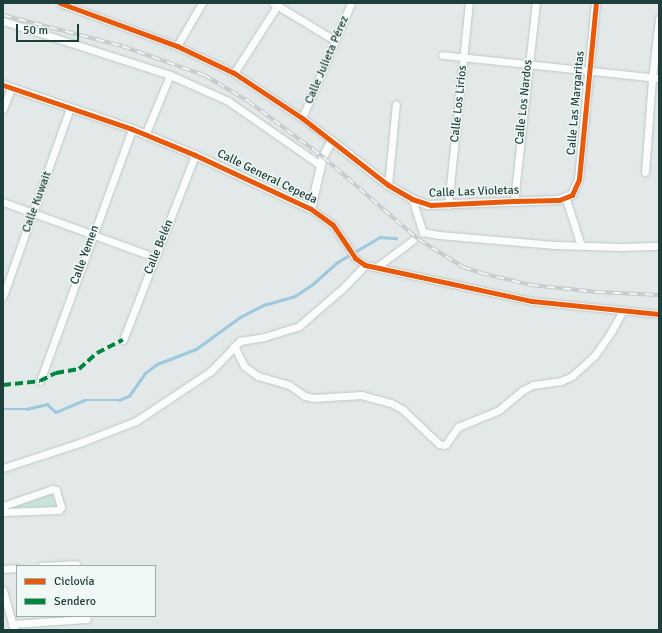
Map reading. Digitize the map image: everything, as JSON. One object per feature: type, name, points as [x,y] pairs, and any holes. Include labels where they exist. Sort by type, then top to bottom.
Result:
[{"type":"street","points":[[60,3],[177,46],[234,73],[302,118],[332,142],[320,165],[311,209]]},
{"type":"street","points":[[177,46],[202,3]]},
{"type":"street","name":"Calle Julieta Pérez","points":[[302,118],[351,3]]},
{"type":"street","name":"Calle Los Lirios","points":[[448,205],[469,3]]},
{"type":"street","name":"Calle Los Nardos","points":[[514,201],[536,3]]},
{"type":"street","name":"Calle Las Margaritas","points":[[566,199],[576,191],[579,179],[588,71],[596,3]]},
{"type":"street","points":[[234,73],[275,4],[334,40]]},
{"type":"street","points":[[645,172],[655,78],[659,18]]},
{"type":"street","points":[[3,21],[170,75],[228,101],[320,165]]},
{"type":"street","points":[[442,55],[655,78]]},
{"type":"street","points":[[146,135],[170,75]]},
{"type":"street","points":[[3,109],[7,86]]},
{"type":"street","name":"Calle General Cepeda","points":[[7,86],[132,129],[195,154],[311,209],[333,225],[355,258],[365,265]]},
{"type":"street","points":[[388,185],[396,104]]},
{"type":"street","name":"Calle Kuwait","points":[[3,296],[70,108]]},
{"type":"street","name":"Calle Yemen","points":[[40,381],[92,234],[132,129]]},
{"type":"street","name":"Calle Las Violetas","points":[[332,142],[388,185],[412,199],[428,205],[566,199]]},
{"type":"street","name":"Calle Belén","points":[[123,340],[195,154]]},
{"type":"street","points":[[412,199],[418,236]]},
{"type":"street","points":[[566,199],[581,246]]},
{"type":"street","points":[[3,202],[154,257]]},
{"type":"street","points":[[378,266],[418,236],[439,235],[521,243],[581,246],[659,246]]},
{"type":"street","points":[[3,468],[82,442],[136,421],[211,370],[234,346],[243,340],[264,337],[299,326],[343,288],[365,265],[378,266],[406,274],[532,301],[659,314]]},
{"type":"street","points":[[234,346],[244,366],[258,376],[289,385],[305,396],[313,398],[361,396],[391,404],[402,409],[439,444],[442,445],[446,444],[458,427],[499,410],[528,387],[572,376],[594,356],[611,332],[623,310]]},
{"type":"street","points":[[3,506],[52,489],[56,490],[61,507],[59,510],[3,512]]},
{"type":"street","points":[[58,565],[76,564]]},
{"type":"street","points":[[3,569],[16,568]]},
{"type":"street","points":[[3,590],[13,627],[87,619]]},
{"type":"green space","points":[[51,491],[57,508],[3,511],[3,506]]},
{"type":"waterway","points":[[3,409],[26,409],[47,404],[56,412],[84,400],[119,400],[129,396],[145,373],[157,364],[196,349],[240,317],[264,305],[295,296],[314,283],[336,263],[380,237],[396,238]]},
{"type":"tunnel","points":[[413,240],[417,235]]},
{"type":"railway","points":[[3,15],[122,46],[204,75],[248,101],[323,157],[418,239],[463,267],[531,285],[597,292],[659,295]]},
{"type":"marked path","points":[[3,385],[40,381],[56,373],[79,369],[97,353],[123,340]]},
{"type":"cycle path","points":[[60,3],[177,46],[234,73],[302,118],[388,185],[412,199],[431,205],[559,200],[572,195],[579,179],[596,3]]},
{"type":"cycle path","points":[[3,85],[132,129],[195,155],[311,209],[333,225],[355,258],[365,265],[532,301],[659,314]]}]
